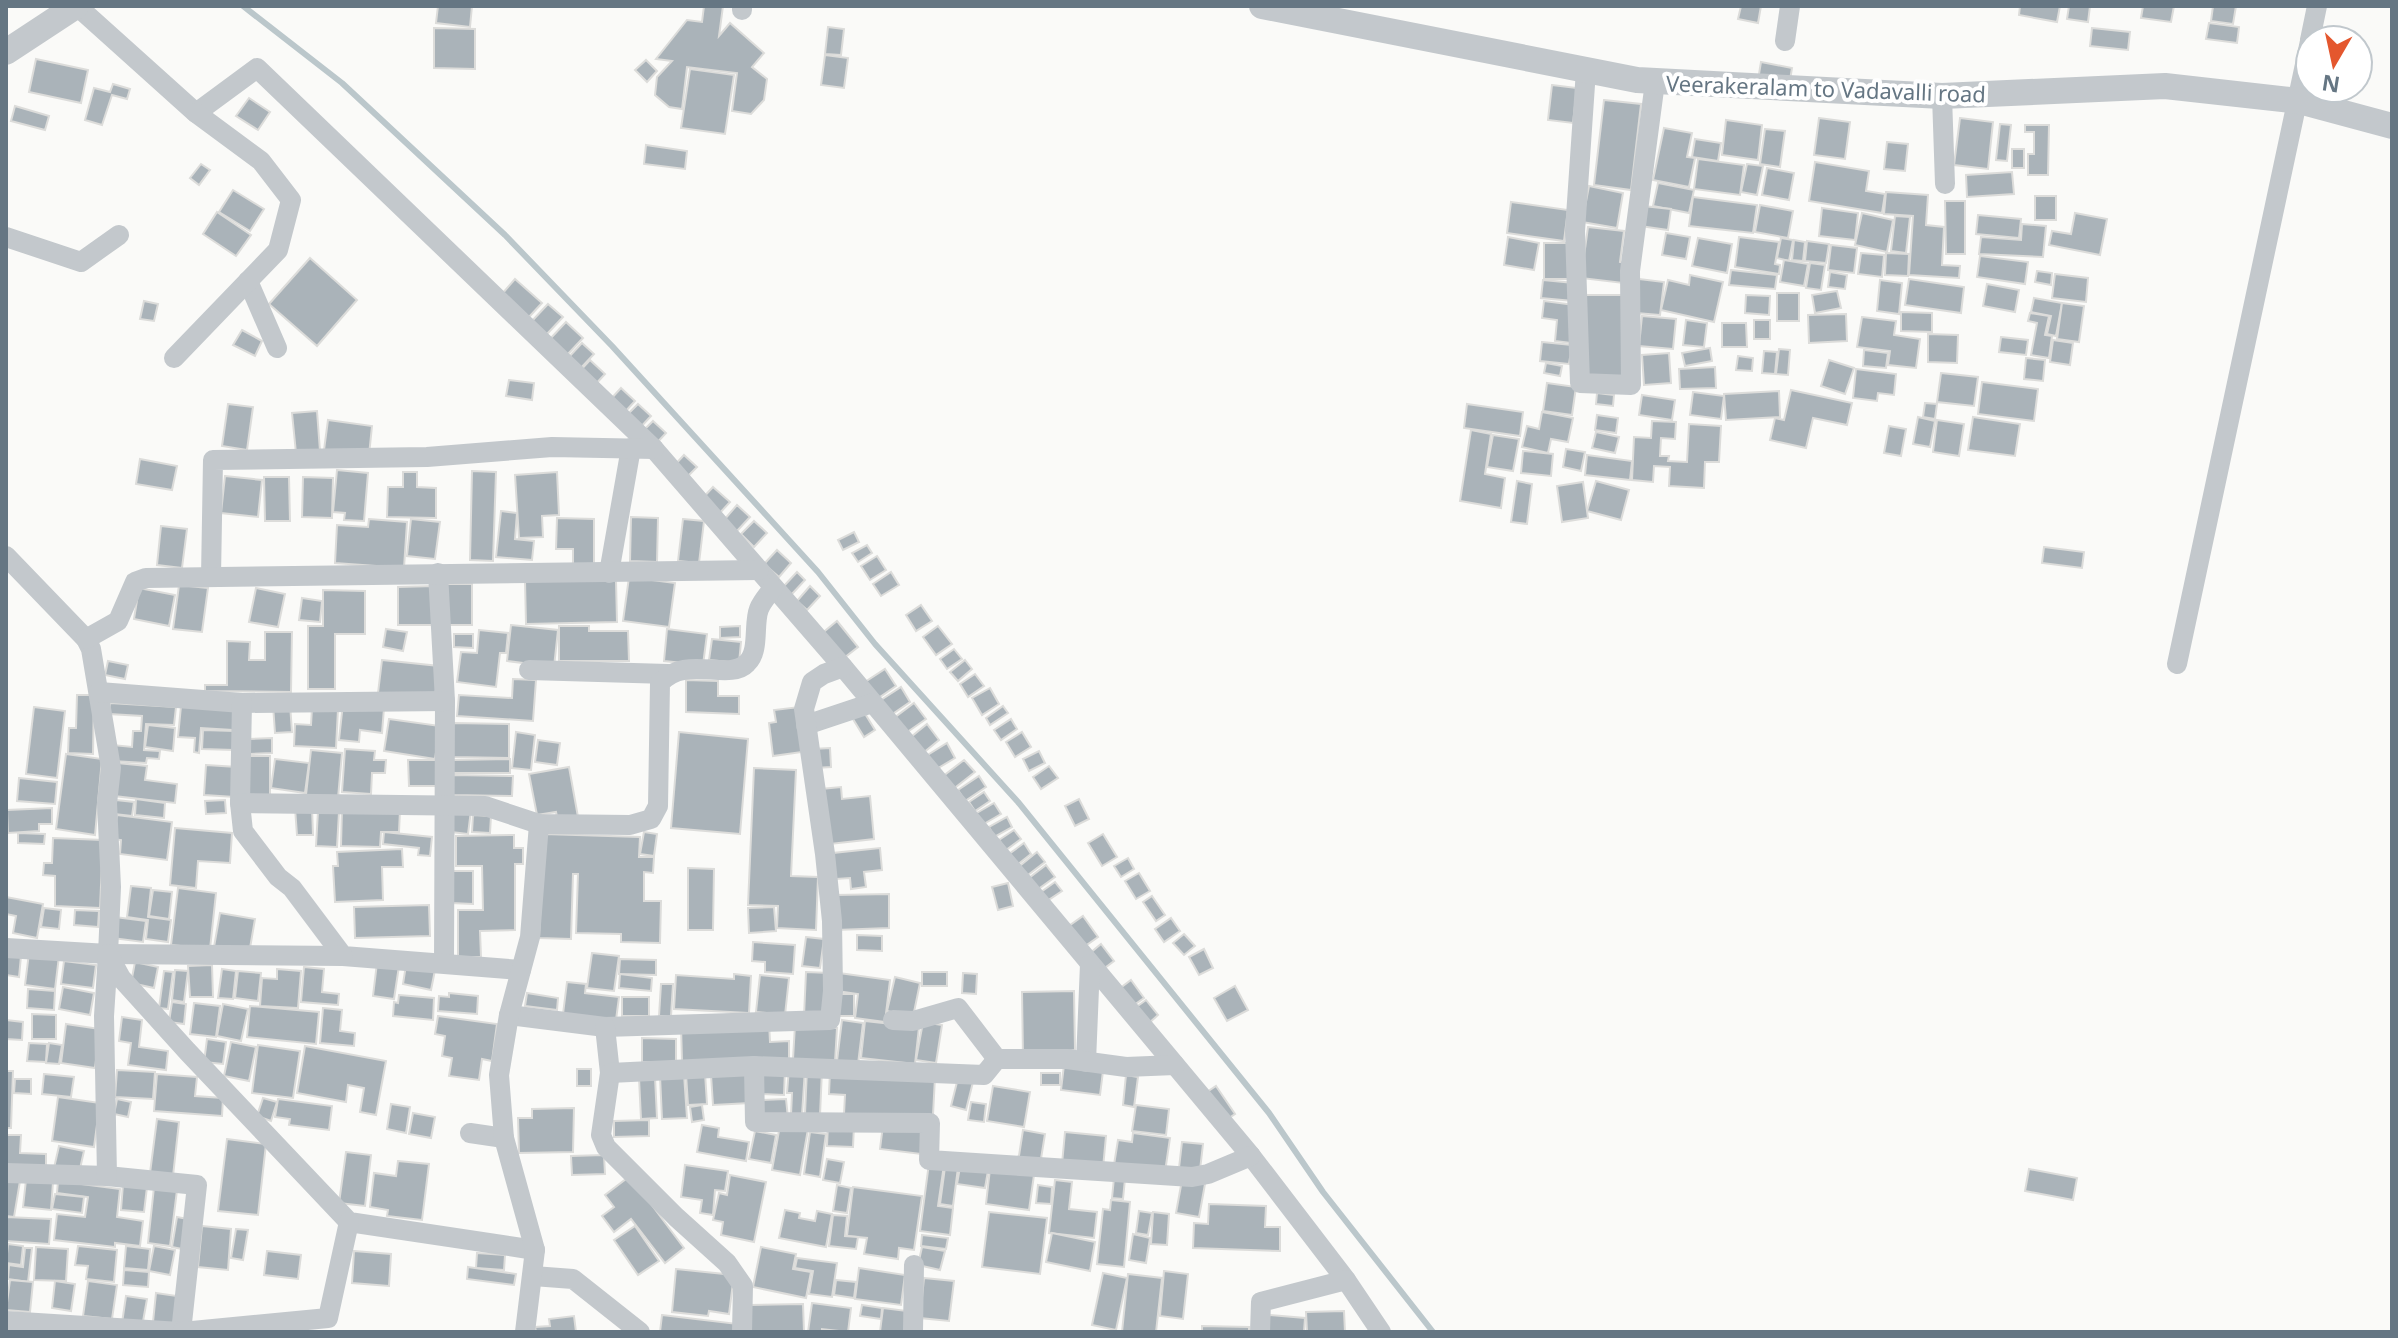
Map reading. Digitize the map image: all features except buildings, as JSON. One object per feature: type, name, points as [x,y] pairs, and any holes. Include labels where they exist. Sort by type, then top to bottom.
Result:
[{"type":"street","points":[[6,52],[77,6],[196,113],[261,161],[291,200],[278,250],[174,358]]},
{"type":"street","name":"Veerakeralam to Vadavalli road","points":[[1262,6],[1655,82],[1942,96],[2165,86],[2294,100]]},
{"type":"street","points":[[1785,41],[1790,6]]},
{"type":"street","points":[[196,113],[257,68],[654,449],[843,667],[1251,1156],[1346,1280],[1381,1332]]},
{"type":"street","points":[[1586,70],[1575,231],[1580,383],[1631,385],[1630,271],[1655,82]]},
{"type":"street","points":[[1942,96],[1945,184]]},
{"type":"street","points":[[2177,664],[2298,104]]},
{"type":"street","name":"Veerakeralam to Vadavalli road","points":[[2310,104],[2392,126]]},
{"type":"street","points":[[6,237],[81,262],[119,235]]},
{"type":"street","points":[[248,281],[277,348]]},
{"type":"street","points":[[211,577],[213,460],[427,457],[552,447],[654,449]]},
{"type":"street","points":[[609,573],[631,448]]},
{"type":"street","points":[[6,556],[86,639],[91,649],[99,692],[111,768],[107,803],[111,887],[104,1016],[107,1176]]},
{"type":"street","points":[[86,639],[118,621],[135,582],[146,578],[759,570]]},
{"type":"street","points":[[438,573],[445,701],[444,963]]},
{"type":"street","points":[[529,670],[668,674],[679,670],[736,669],[747,663],[752,654],[759,609],[773,588]]},
{"type":"street","points":[[509,1015],[605,1027],[830,1020],[833,991],[832,921],[804,709],[812,682],[843,667]]},
{"type":"street","points":[[240,803],[485,806],[539,824],[630,825],[651,819],[658,806],[658,693],[660,683],[668,674]]},
{"type":"street","points":[[99,692],[242,703],[445,701]]},
{"type":"street","points":[[242,703],[240,803],[243,831],[278,877],[292,888],[343,956]]},
{"type":"street","points":[[806,725],[872,703]]},
{"type":"street","points":[[525,1332],[535,1250],[504,1138],[499,1075],[509,1015],[530,937],[539,824]]},
{"type":"street","points":[[6,948],[108,954],[343,956],[521,970]]},
{"type":"street","points":[[108,954],[121,978],[349,1222],[535,1250]]},
{"type":"street","points":[[1086,1062],[1090,964]]},
{"type":"street","points":[[893,1020],[913,1021],[958,1008],[997,1059]]},
{"type":"street","points":[[605,1027],[610,1073],[601,1135],[606,1147],[727,1263],[743,1286],[742,1332]]},
{"type":"street","points":[[997,1059],[1067,1059],[1126,1067],[1175,1065]]},
{"type":"street","points":[[610,1073],[754,1066],[984,1075],[997,1059]]},
{"type":"street","points":[[754,1066],[755,1122],[930,1123],[929,1160],[1192,1177],[1208,1174],[1251,1156]]},
{"type":"street","points":[[470,1133],[504,1138]]},
{"type":"street","points":[[6,1173],[107,1176],[197,1185],[181,1332]]},
{"type":"street","points":[[6,1321],[181,1332],[322,1325],[349,1222]]},
{"type":"street","points":[[913,1332],[914,1265]]},
{"type":"street","points":[[533,1276],[573,1279],[640,1332]]},
{"type":"street","points":[[1260,1332],[1261,1302],[1346,1280]]},
{"type":"waterway","points":[[243,6],[342,83],[505,235],[612,346],[818,572],[875,644],[1018,802],[1269,1113],[1323,1192],[1433,1332]]}]
